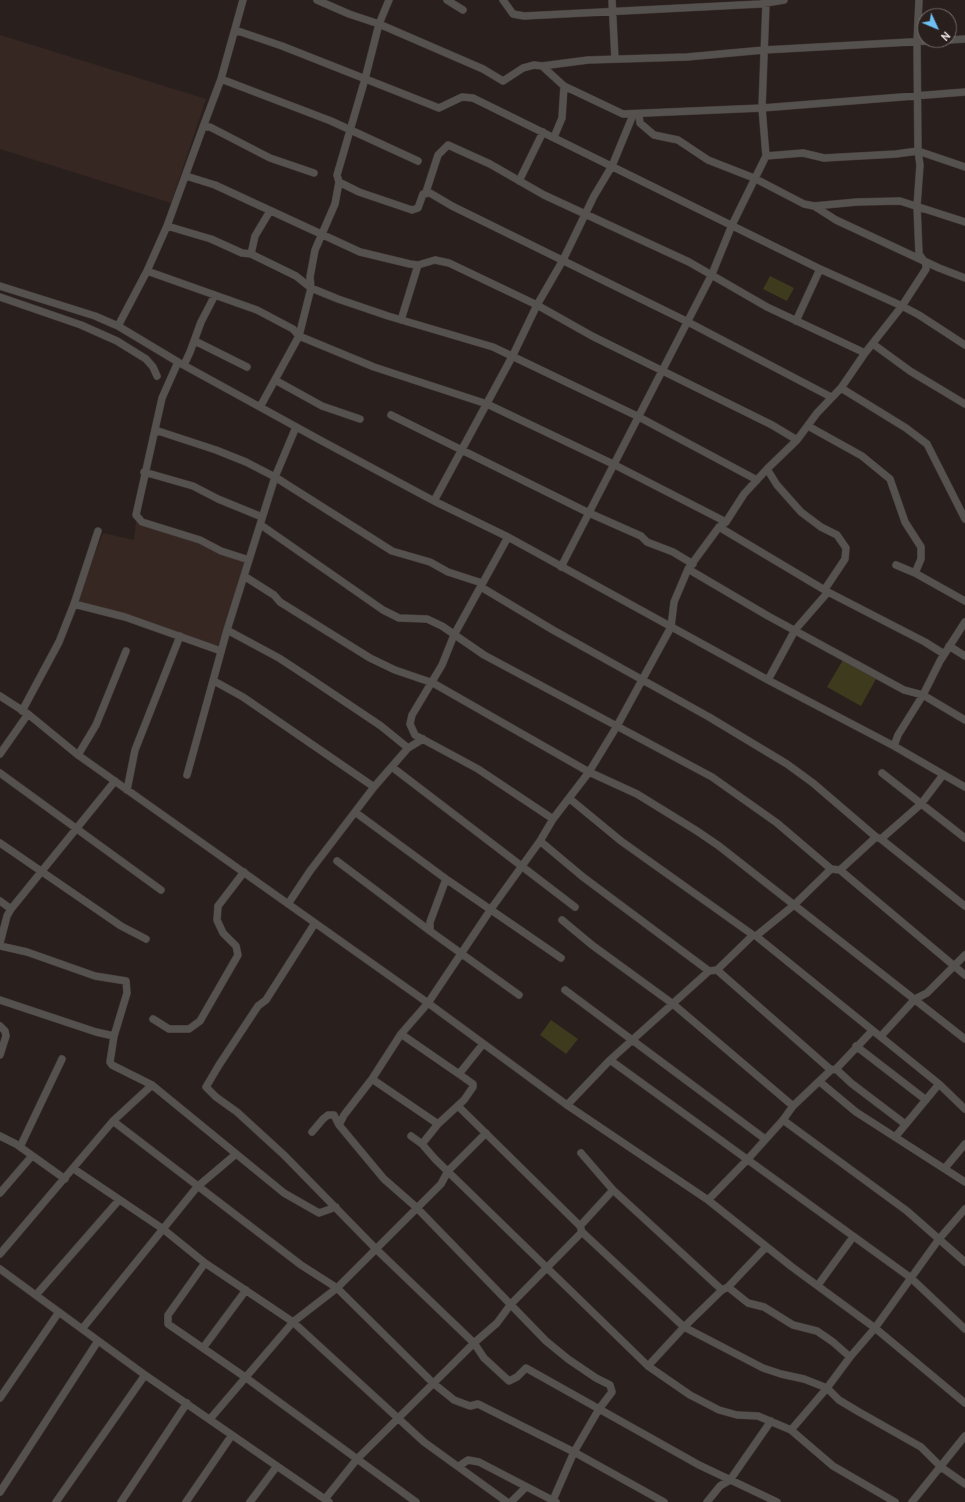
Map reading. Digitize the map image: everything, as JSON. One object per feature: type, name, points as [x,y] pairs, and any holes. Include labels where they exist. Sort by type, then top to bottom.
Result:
[{"type":"street","points":[[118,326],[147,270],[167,226],[221,79],[244,0]]},
{"type":"street","points":[[318,0],[349,14],[379,24],[483,69],[503,81],[524,68],[534,65],[542,66],[588,60],[688,57],[764,50],[917,42]]},
{"type":"street","points":[[260,407],[299,336],[311,288],[310,277],[315,250],[335,204],[339,182],[337,174],[365,79],[379,24],[389,0]]},
{"type":"street","points":[[447,0],[463,10]]},
{"type":"street","points":[[503,0],[511,12],[517,16],[766,3],[784,0]]},
{"type":"street","points":[[612,0],[614,11],[616,59]]},
{"type":"street","points":[[561,567],[637,416],[663,370],[686,321],[712,274],[732,225],[766,156],[762,108],[766,3]]},
{"type":"street","points":[[235,30],[282,46],[439,108],[462,97],[473,98],[820,269],[920,315],[965,345]]},
{"type":"street","points":[[339,1125],[344,1115],[372,1079],[401,1034],[428,1003],[461,952],[540,841],[552,820],[570,799],[589,772],[617,726],[671,627],[674,602],[691,567],[719,527],[726,522],[744,494],[797,440],[817,413],[841,388],[865,353],[902,306],[926,269],[924,260],[919,252],[917,206],[920,165],[918,151],[917,48]]},
{"type":"street","points":[[542,66],[564,86],[623,114],[636,115],[762,108],[965,92]]},
{"type":"street","points":[[221,79],[350,129],[418,161]]},
{"type":"street","points":[[554,137],[562,118],[564,86]]},
{"type":"street","points":[[434,501],[514,356],[537,305],[563,260],[586,213],[612,166],[636,115]]},
{"type":"street","points":[[636,115],[640,123],[654,135],[678,140],[708,160],[754,178],[804,204],[814,206],[857,202],[900,201],[965,222]]},
{"type":"street","points":[[203,127],[210,127],[270,158],[314,173]]},
{"type":"street","points":[[519,181],[543,132]]},
{"type":"street","points":[[339,182],[358,192],[412,210],[418,208],[423,194],[426,192],[438,155],[448,145],[490,164],[544,195],[586,213],[712,274],[736,290],[796,321],[865,353]]},
{"type":"street","points":[[766,156],[803,153],[824,158],[896,154],[918,151],[965,167]]},
{"type":"street","points":[[186,176],[214,185],[360,252],[418,265],[435,260],[449,263],[537,305],[592,336],[772,424],[797,440]]},
{"type":"street","points":[[426,192],[686,321],[832,397]]},
{"type":"street","points":[[814,206],[836,220],[939,268],[965,278]]},
{"type":"street","points":[[251,254],[255,236],[270,211]]},
{"type":"street","points":[[167,226],[211,239],[242,253],[251,254],[296,276],[311,288],[401,320],[464,340],[479,342],[514,356],[637,416],[757,480]]},
{"type":"street","points":[[401,320],[418,265]]},
{"type":"street","points":[[796,321],[820,269]]},
{"type":"street","points":[[147,270],[277,320],[296,331],[299,336],[374,367],[487,404],[614,464],[726,522]]},
{"type":"street","points":[[0,286],[95,316],[118,326],[296,427],[434,501],[508,537],[768,680],[894,746],[965,787]]},
{"type":"street","points":[[215,295],[201,322],[195,341],[162,398],[144,472],[136,516],[142,522],[200,540],[221,551],[250,560]]},
{"type":"street","points":[[0,297],[81,325],[117,341],[146,359],[153,367],[157,376]]},
{"type":"street","points":[[195,341],[247,367]]},
{"type":"street","points":[[873,344],[910,371],[965,404]]},
{"type":"street","points":[[275,380],[322,406],[360,419]]},
{"type":"street","points":[[841,388],[906,428],[927,444],[965,519]]},
{"type":"street","points":[[391,415],[589,513],[641,536],[647,542],[673,552],[691,567],[795,630],[904,690],[923,694],[965,720]]},
{"type":"street","points":[[808,426],[862,456],[890,479],[905,522],[921,548],[921,559],[915,573]]},
{"type":"street","points":[[187,775],[192,752],[214,681],[227,630],[261,521],[275,477],[296,427]]},
{"type":"street","points":[[155,430],[216,450],[275,477],[392,551],[430,562],[448,572],[482,585],[553,630],[709,717],[788,764],[878,838],[965,906]]},
{"type":"street","points":[[767,469],[777,485],[801,512],[821,527],[837,534],[846,548],[845,559],[827,591],[795,630],[768,680]]},
{"type":"street","points":[[144,472],[194,486],[261,521],[383,610],[399,618],[427,619],[484,654],[712,777],[777,823],[831,869],[840,870],[965,975]]},
{"type":"street","points":[[719,527],[827,591],[925,642],[944,654]]},
{"type":"street","points":[[0,754],[24,712],[59,642],[74,604],[98,531]]},
{"type":"street","points":[[508,537],[454,635],[433,683],[412,715],[410,724],[415,735],[478,769],[552,820]]},
{"type":"street","points":[[896,565],[915,573],[965,601]]},
{"type":"street","points":[[244,576],[274,595],[280,602],[370,658],[395,670],[433,683],[589,772],[637,794],[697,831],[794,904],[965,1039]]},
{"type":"street","points":[[74,604],[125,617],[221,651]]},
{"type":"street","points":[[894,746],[904,724],[923,694],[944,654],[965,622]]},
{"type":"street","points":[[227,630],[279,658],[375,722],[408,748]]},
{"type":"street","points":[[126,790],[135,750],[180,636]]},
{"type":"street","points":[[949,646],[965,656]]},
{"type":"street","points":[[78,755],[96,725],[126,651]]},
{"type":"street","points":[[214,681],[243,698],[374,787]]},
{"type":"street","points":[[0,696],[24,712],[78,755],[126,790],[428,1003],[567,1105],[708,1200],[766,1247],[876,1328],[965,1403]]},
{"type":"street","points":[[288,904],[374,787],[408,748],[422,739]]},
{"type":"street","points":[[392,767],[575,907]]},
{"type":"street","points":[[0,773],[76,830],[161,890]]},
{"type":"street","points":[[882,773],[965,838]]},
{"type":"street","points":[[840,870],[921,804],[943,775]]},
{"type":"street","points":[[115,781],[7,916],[0,944],[95,976],[126,981],[127,992],[114,1036],[111,1064],[152,1085],[284,1193],[319,1213],[336,1207]]},
{"type":"street","points":[[570,799],[621,841],[754,935],[872,1031],[881,1036],[939,1084],[965,1109]]},
{"type":"street","points":[[355,812],[446,879],[561,958]]},
{"type":"street","points":[[540,841],[583,877],[709,971]]},
{"type":"street","points":[[0,843],[43,871],[121,926],[146,939]]},
{"type":"street","points":[[337,861],[430,931],[519,995]]},
{"type":"street","points":[[567,1105],[610,1060],[709,971],[717,970],[754,935],[794,904],[831,869]]},
{"type":"street","points":[[153,1018],[169,1029],[189,1029],[200,1021],[238,956],[236,946],[223,933],[217,920],[218,906],[244,872]]},
{"type":"street","points":[[430,931],[430,922],[446,879]]},
{"type":"street","points":[[0,901],[12,909]]},
{"type":"street","points":[[562,920],[592,945],[673,1004],[793,1106]]},
{"type":"street","points":[[315,923],[266,1000],[258,1006],[218,1065],[206,1087],[216,1097],[237,1112],[284,1155],[376,1249],[474,1343],[484,1358],[509,1381],[517,1378],[526,1368],[730,1480],[776,1502]]},
{"type":"street","points":[[881,1036],[915,999],[927,993],[965,955]]},
{"type":"street","points":[[717,970],[834,1070],[905,1124]]},
{"type":"street","points":[[565,990],[765,1139]]},
{"type":"street","points":[[0,1000],[96,1032],[114,1036]]},
{"type":"street","points":[[0,1026],[5,1032],[6,1036],[0,1055]]},
{"type":"street","points":[[708,1200],[747,1160],[783,1120],[793,1106],[834,1070],[872,1031]]},
{"type":"street","points":[[401,1034],[474,1086],[458,1106],[438,1124],[422,1144]]},
{"type":"street","points":[[459,1074],[483,1044]]},
{"type":"street","points":[[856,1046],[926,1100]]},
{"type":"street","points":[[20,1147],[62,1059]]},
{"type":"street","points":[[610,1060],[911,1278],[965,1329]]},
{"type":"street","points":[[372,1079],[438,1124]]},
{"type":"street","points":[[820,1082],[856,1112],[878,1127],[896,1136],[965,1182]]},
{"type":"street","points":[[896,1136],[939,1084]]},
{"type":"street","points":[[0,1254],[74,1169],[113,1121],[152,1085]]},
{"type":"street","points":[[458,1106],[581,1229],[684,1327],[763,1368],[787,1376],[804,1379],[827,1388],[839,1400],[921,1447],[942,1467],[965,1484]]},
{"type":"street","points":[[312,1132],[322,1119],[328,1115],[334,1115],[339,1125],[384,1179],[416,1207],[546,1341],[568,1359],[596,1378],[610,1385],[612,1392],[599,1409],[574,1452],[555,1501],[479,1462],[468,1460],[459,1466]]},
{"type":"street","points":[[783,1120],[907,1211],[965,1262]]},
{"type":"street","points":[[113,1121],[197,1187],[301,1265],[337,1288],[433,1383],[454,1400],[470,1406],[478,1404],[574,1452],[664,1502]]},
{"type":"street","points":[[210,1419],[293,1322],[337,1288],[416,1207],[441,1184],[448,1171],[486,1133]]},
{"type":"street","points":[[0,1136],[20,1147],[64,1179]]},
{"type":"street","points":[[412,1136],[422,1144],[648,1366],[690,1396],[719,1410],[736,1415],[758,1416],[792,1430],[833,1466],[896,1502]]},
{"type":"street","points":[[944,1168],[965,1144]]},
{"type":"street","points":[[82,1329],[197,1187],[236,1154]]},
{"type":"street","points":[[580,1154],[613,1190],[725,1288],[748,1303],[768,1310],[793,1325],[817,1331],[833,1342],[850,1357]]},
{"type":"street","points":[[0,1193],[31,1156]]},
{"type":"street","points":[[74,1169],[163,1229],[205,1263],[293,1322],[397,1419],[424,1442],[507,1502]]},
{"type":"street","points":[[0,1268],[145,1375],[277,1466],[323,1500],[358,1459],[397,1419],[474,1343],[497,1323],[511,1304],[581,1229],[613,1190]]},
{"type":"street","points":[[36,1295],[119,1200]]},
{"type":"street","points":[[792,1430],[827,1388],[850,1357],[876,1328],[939,1239],[964,1213]]},
{"type":"street","points":[[818,1285],[853,1237]]},
{"type":"street","points":[[648,1366],[684,1327],[766,1247]]},
{"type":"street","points":[[205,1263],[168,1315],[168,1324],[416,1502]]},
{"type":"street","points":[[202,1348],[246,1290]]},
{"type":"street","points":[[0,1398],[59,1312]]},
{"type":"street","points":[[0,1492],[98,1341]]},
{"type":"street","points":[[56,1502],[145,1375]]},
{"type":"street","points":[[121,1502],[187,1403]]},
{"type":"street","points":[[707,1502],[720,1486],[730,1480],[771,1421]]},
{"type":"street","points":[[186,1502],[232,1435]]},
{"type":"street","points":[[912,1502],[942,1467],[965,1436]]},
{"type":"street","points":[[250,1502],[277,1466]]},
{"type":"street","points":[[511,1502],[526,1487]]},
{"type":"shaded area","points":[[0,35],[206,99],[171,203],[0,149]]},
{"type":"shaded area","points":[[770,276],[794,288],[787,301],[763,289]]},
{"type":"shaded area","points":[[136,522],[207,545],[246,561],[219,646],[120,614],[76,603],[103,533],[134,540]]},
{"type":"shaded area","points":[[843,660],[876,679],[861,706],[827,687]]},
{"type":"shaded area","points":[[551,1020],[578,1039],[566,1054],[540,1035]]}]
